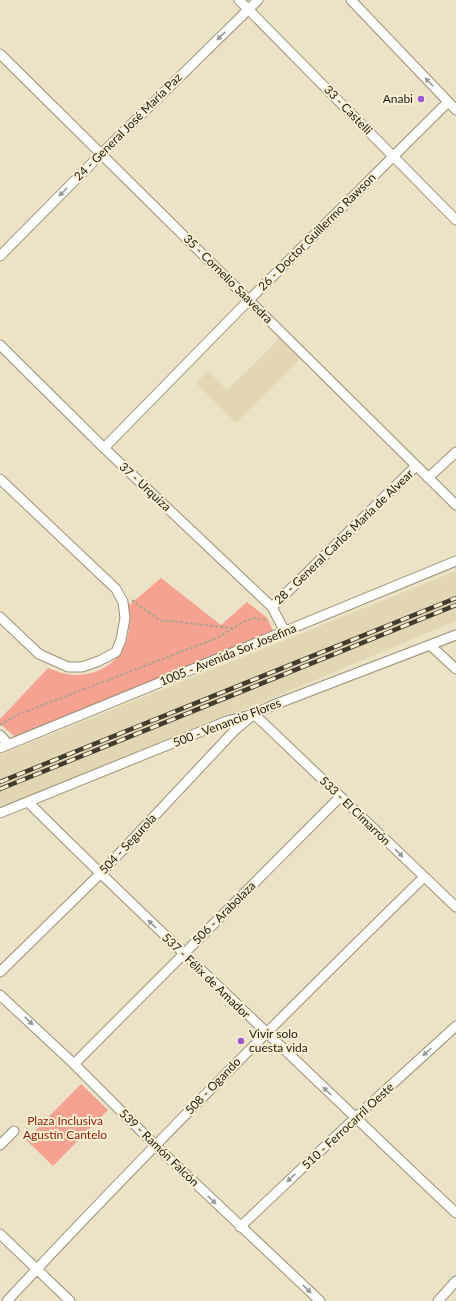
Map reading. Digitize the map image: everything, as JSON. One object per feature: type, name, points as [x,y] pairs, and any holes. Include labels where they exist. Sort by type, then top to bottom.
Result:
[{"type":"street","name":"33 - Castelli","points":[[239,0],[456,220]]},
{"type":"street","name":"24 - General José María Paz","points":[[0,256],[101,154],[258,0]]},
{"type":"street","points":[[351,0],[456,110]]},
{"type":"street","name":"35 - Cornelio Saavedra","points":[[0,54],[456,505]]},
{"type":"street","name":"26 - Doctor Guillermo Rawson","points":[[104,448],[448,102]]},
{"type":"street","name":"37 - Urquiza","points":[[0,345],[104,448],[272,607],[285,632]]},
{"type":"street","name":"28 - General Carlos María de Alvear","points":[[428,478],[456,452]]},
{"type":"street","name":"28 - General Carlos María de Alvear","points":[[272,607],[416,466]]},
{"type":"street","points":[[0,479],[116,589],[123,602],[125,618],[121,640],[116,652],[99,661],[82,667],[68,667],[39,654],[0,617]]},
{"type":"street","name":"1005 - Avenida Sor Josefina","points":[[4,746],[456,561]]},
{"type":"street","name":"500 - Venancio Flores","points":[[0,813],[227,721],[254,714],[271,706],[456,635]]},
{"type":"street","points":[[430,645],[456,669]]},
{"type":"street","name":"533 - El Cimarrón","points":[[254,714],[456,907]]},
{"type":"street","name":"504 - Segurola","points":[[0,972],[100,874],[235,730],[254,714]]},
{"type":"street","points":[[0,735],[4,746]]},
{"type":"street","name":"506 - Arabolaza","points":[[74,1064],[340,797]]},
{"type":"street","name":"537 - Félix de Amador","points":[[28,802],[183,954],[354,1118],[456,1213]]},
{"type":"street","name":"508 - Ogando","points":[[8,1301],[155,1145],[266,1032],[424,877]]},
{"type":"street","name":"539 - Ramón Falcón","points":[[0,995],[74,1064],[240,1227],[320,1301]]},
{"type":"street","name":"510 - Ferrocarril Oeste","points":[[240,1227],[354,1118],[456,1026]]},
{"type":"street","points":[[0,1146],[14,1131]]},
{"type":"street","points":[[0,1234],[70,1301]]},
{"type":"street","points":[[438,1301],[456,1281]]},
{"type":"path","points":[[116,589],[159,620],[233,628]]},
{"type":"path","points":[[0,725],[17,715],[217,638],[243,622],[254,618],[281,623]]},
{"type":"shaded area","points":[[281,337],[301,358],[236,423],[196,383],[208,371],[227,390]]},
{"type":"shaded area","points":[[456,571],[456,621],[263,702],[54,787],[0,806],[0,755]]},
{"type":"green space","points":[[161,578],[221,625],[247,602],[267,618],[273,631],[15,737],[0,724],[0,719],[48,668],[65,674],[89,674],[111,663],[125,644],[129,632],[130,620],[128,606]]},
{"type":"green space","name":"Plaza Inclusiva Agustín Cantelo","points":[[81,1084],[108,1110],[53,1166],[26,1140]]},
{"type":"railway","points":[[0,782],[456,598]]},
{"type":"railway","points":[[0,789],[456,605]]},
{"type":"place","name":"Anabi","points":[[421,99]]},
{"type":"place","name":"Vivir solo cuesta vida","points":[[241,1041]]}]
